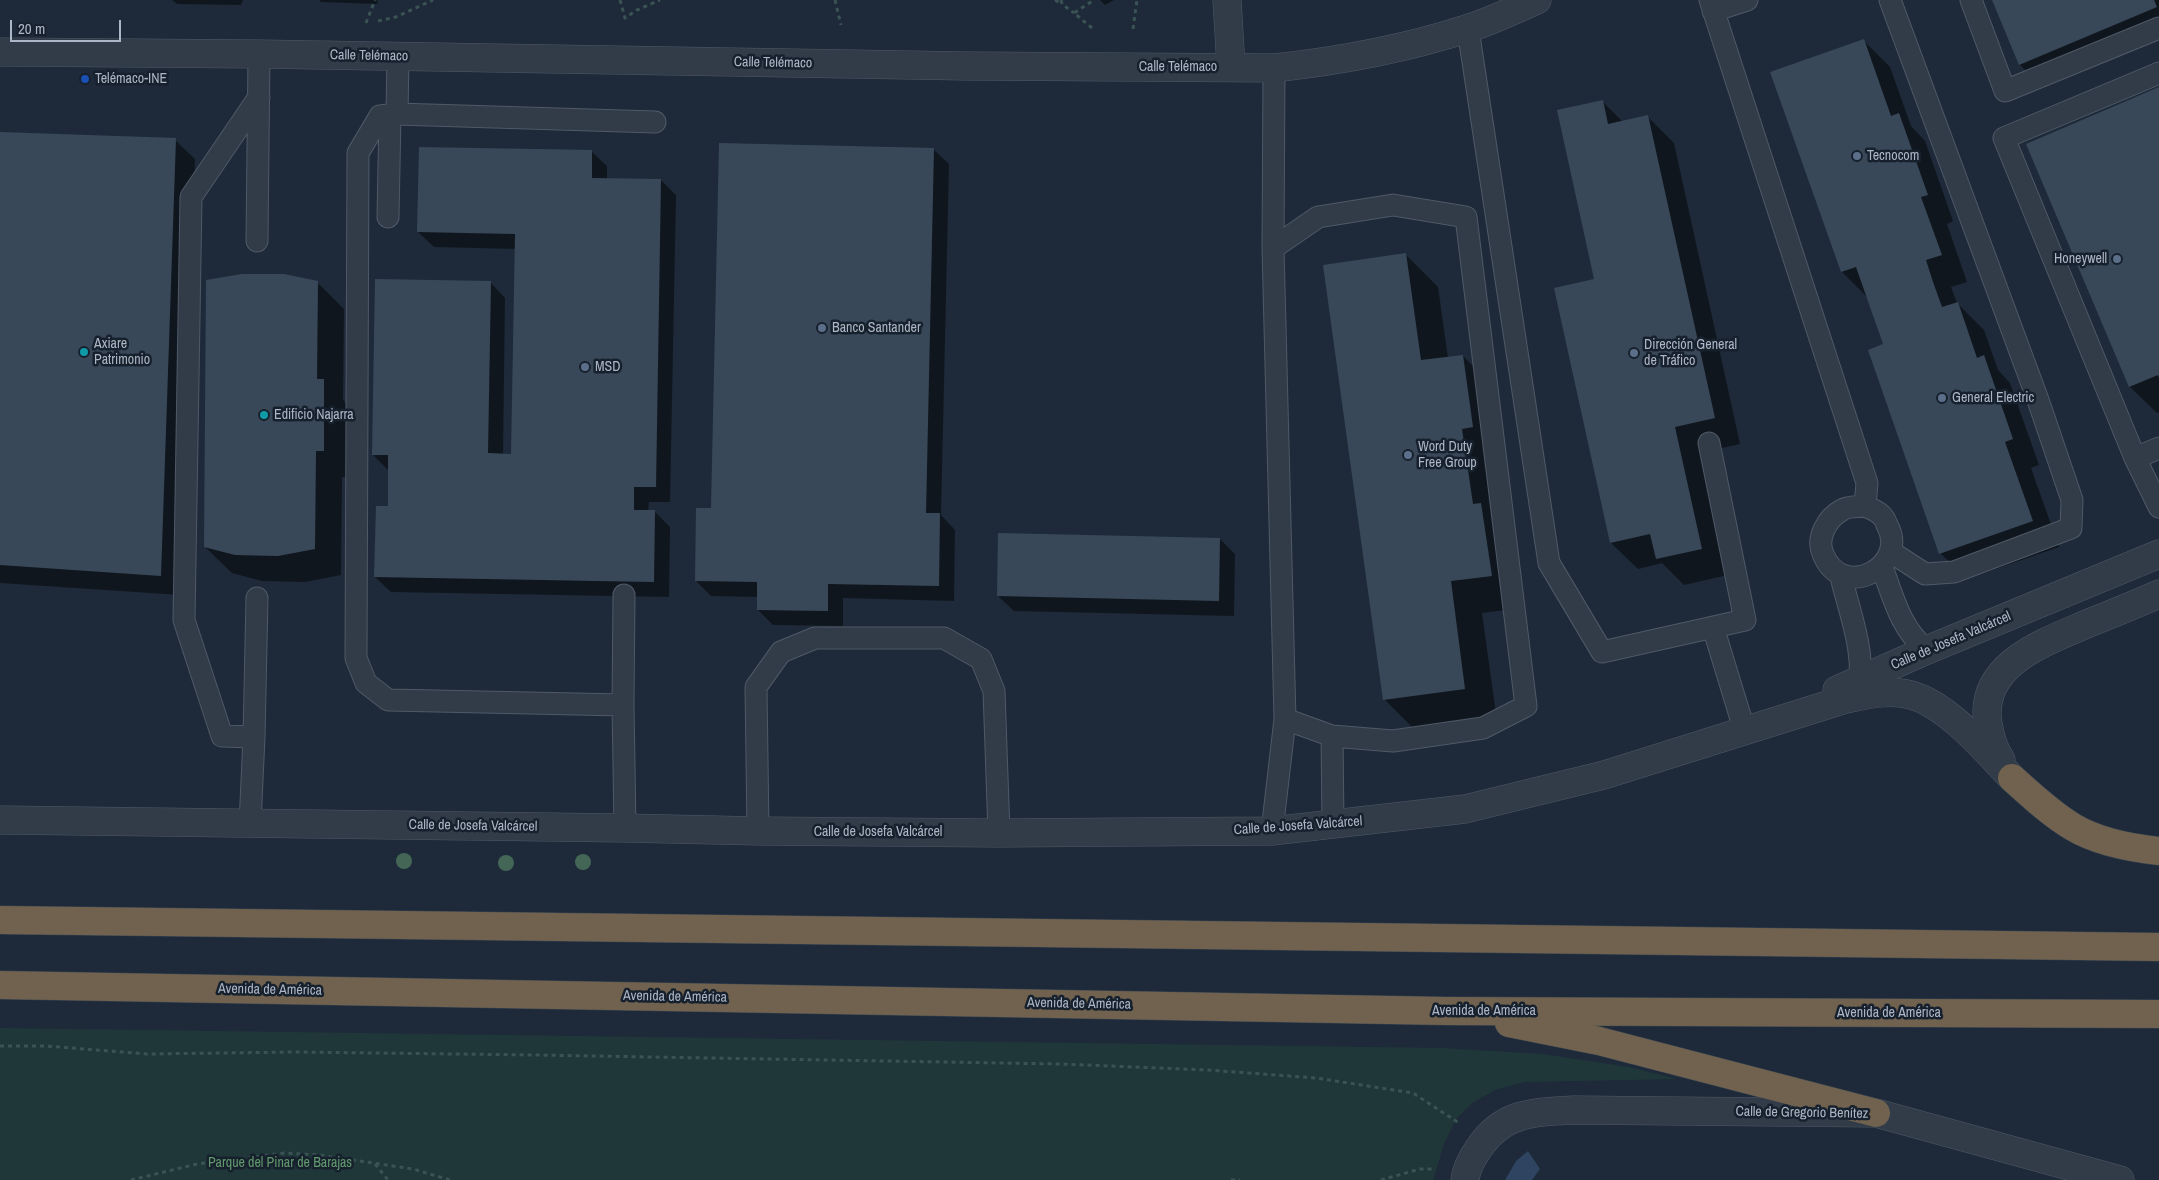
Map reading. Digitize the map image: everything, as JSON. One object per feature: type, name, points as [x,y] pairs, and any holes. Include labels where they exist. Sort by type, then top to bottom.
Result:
[{"type":"highway","points":[[2012,778],[2038,802],[2074,827],[2103,839],[2159,851]]},
{"type":"highway","points":[[0,920],[2159,947]]},
{"type":"highway","name":"Avenida de América","points":[[0,985],[1446,1011],[2159,1014]]},
{"type":"highway","points":[[1446,1011],[1599,1041],[1876,1113]]},
{"type":"street","points":[[1227,0],[1231,67]]},
{"type":"street","name":"Calle Telémaco","points":[[0,52],[259,54],[967,66],[1274,68],[1315,64],[1378,52],[1468,29],[1537,0]]},
{"type":"street","name":"Calle de Josefa Valcárcel","points":[[1745,732],[1927,650],[2159,554]]},
{"type":"street","points":[[2012,778],[1998,757],[1988,726],[1986,713],[1988,696],[1996,682],[2011,664],[2043,642],[2159,594]]},
{"type":"street","name":"Calle de Josefa Valcárcel","points":[[0,820],[758,831],[999,833],[1272,831],[1465,809],[1604,775],[1853,698],[1890,693],[1911,695],[1930,704],[1962,727],[2012,778]]},
{"type":"street","name":"Calle de Gregorio Benítez","points":[[1465,1177],[1473,1156],[1484,1140],[1496,1128],[1514,1118],[1534,1112],[1574,1110],[1876,1113],[2120,1180]]},
{"type":"lane","points":[[1747,0],[1711,6],[1867,483],[1865,506]]},
{"type":"lane","points":[[1886,560],[1925,574],[1954,572],[2071,528],[2072,500],[2038,400],[1890,0]]},
{"type":"lane","points":[[1971,0],[2005,91],[2159,28]]},
{"type":"lane","points":[[1468,29],[1549,563],[1602,652],[1745,620],[1709,443]]},
{"type":"lane","points":[[257,241],[259,54]]},
{"type":"lane","points":[[388,217],[398,57]]},
{"type":"lane","points":[[1272,831],[1285,719],[1273,248],[1274,68]]},
{"type":"lane","points":[[2159,73],[2004,138],[2135,458],[2159,506]]},
{"type":"lane","points":[[254,737],[222,736],[184,620],[191,197],[259,97]]},
{"type":"lane","points":[[623,706],[388,700],[366,683],[356,658],[358,154],[380,116],[393,114],[655,122]]},
{"type":"lane","points":[[1273,248],[1318,217],[1393,205],[1466,216],[1526,706],[1483,728],[1393,741],[1332,736],[1285,719]]},
{"type":"lane","points":[[2135,458],[2159,448]]},
{"type":"lane","points":[[1886,560],[1863,577],[1841,576],[1828,566],[1822,551],[1823,532],[1831,518],[1844,509],[1865,506],[1882,515],[1892,533],[1886,560],[1900,616],[1910,633],[1927,650]]},
{"type":"lane","points":[[1841,576],[1858,648],[1861,666],[1860,680]]},
{"type":"lane","points":[[624,596],[625,828]]},
{"type":"lane","points":[[250,824],[257,598]]},
{"type":"lane","points":[[1713,627],[1745,732]]},
{"type":"lane","points":[[758,831],[756,687],[781,652],[815,638],[944,638],[981,659],[994,692],[999,833]]},
{"type":"lane","points":[[1332,736],[1333,824]]},
{"type":"path","points":[[366,23],[396,17],[433,0]]},
{"type":"path","points":[[620,0],[625,18],[637,10],[660,0]]},
{"type":"path","points":[[835,0],[841,25]]},
{"type":"path","points":[[1055,0],[1061,2],[1092,28]]},
{"type":"path","points":[[1074,12],[1094,0]]},
{"type":"path","points":[[1133,29],[1136,0]]},
{"type":"path","points":[[0,1046],[46,1046],[147,1054],[296,1052],[1060,1064],[1208,1070],[1316,1078],[1413,1093],[1484,1140]]},
{"type":"path","points":[[131,1180],[198,1164],[286,1153],[319,1155],[412,1169],[450,1180]]},
{"type":"path","points":[[374,1164],[388,1180]]},
{"type":"path","points":[[1381,1180],[1420,1168],[1465,1177]]},
{"type":"path","points":[[1231,1180],[1240,1180]]},
{"type":"green space","name":"Parque del Pinar de Barajas","points":[[0,1028],[1442,1048],[1543,1054],[1629,1067],[1677,1079],[1524,1082],[1495,1090],[1472,1103],[1456,1119],[1444,1144],[1433,1180],[0,1180]]},
{"type":"water","points":[[1528,1151],[1540,1169],[1532,1180],[1505,1180],[1516,1161]]},
{"type":"building","points":[[1992,0],[2154,0],[2157,7],[2019,65]]},
{"type":"building","points":[[1864,39],[1891,116],[1899,113],[1928,195],[1921,197],[1942,255],[1926,260],[1933,282],[1942,307],[1958,302],[1977,358],[1984,355],[2013,439],[2005,442],[2033,521],[1939,554],[1868,350],[1883,344],[1856,267],[1841,272],[1770,72]]},
{"type":"building","name":"Honeywell","points":[[2159,87],[2159,378],[2158,375],[2129,387],[2026,144]]},
{"type":"building","name":"Dirección General de Tráfico","points":[[1603,100],[1608,124],[1648,115],[1715,418],[1675,427],[1702,549],[1656,559],[1650,534],[1610,543],[1554,288],[1594,279],[1557,110]]},
{"type":"building","name":"Axiare Patrimonio","points":[[0,132],[176,138],[161,576],[0,565]]},
{"type":"building","name":"Banco Santander","points":[[719,143],[934,148],[926,513],[940,513],[939,586],[828,584],[828,611],[757,610],[757,582],[695,581],[696,508],[711,508]]},
{"type":"building","name":"MSD","points":[[419,147],[592,150],[592,178],[661,179],[656,487],[634,487],[634,510],[655,510],[654,582],[374,577],[376,506],[388,506],[388,455],[372,455],[375,279],[491,281],[488,453],[511,454],[515,234],[417,232]]},
{"type":"building","name":"Word Duty Free Group","points":[[1406,253],[1421,360],[1463,355],[1473,427],[1462,429],[1473,504],[1481,503],[1492,576],[1451,581],[1465,689],[1383,700],[1323,265]]},
{"type":"building","name":"Edificio Najarra","points":[[242,274],[284,274],[318,281],[317,379],[324,379],[324,451],[316,451],[315,549],[278,556],[235,555],[204,547],[206,280]]},
{"type":"building","points":[[998,533],[1220,538],[1219,601],[997,596]]},
{"type":"place","name":"Telémaco-INE","points":[[85,79]]},
{"type":"place","name":"Tecnocom","points":[[1857,156]]},
{"type":"place","name":"Honeywell","points":[[2117,259]]},
{"type":"place","name":"Banco Santander","points":[[822,328]]},
{"type":"place","name":"Axiare Patrimonio","points":[[84,352]]},
{"type":"place","name":"Dirección General de Tráfico","points":[[1634,353]]},
{"type":"place","name":"MSD","points":[[585,367]]},
{"type":"place","name":"General Electric","points":[[1942,398]]},
{"type":"place","name":"Edificio Najarra","points":[[264,415]]},
{"type":"place","name":"Word Duty Free Group","points":[[1408,455]]}]
